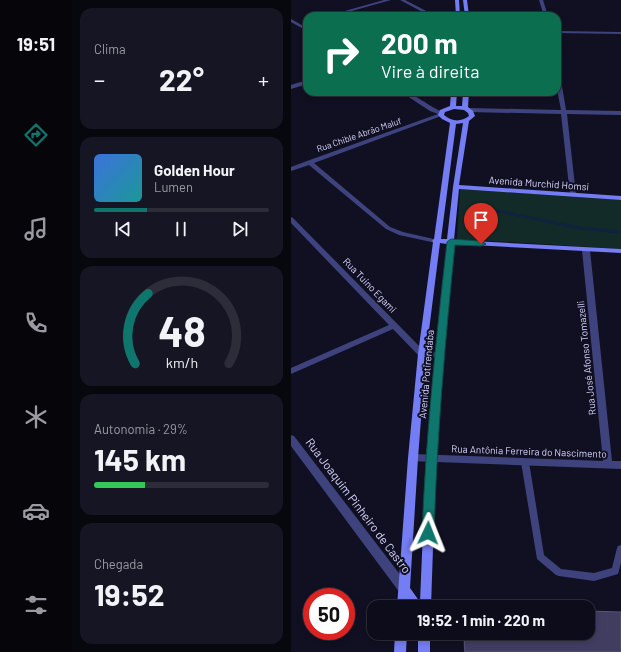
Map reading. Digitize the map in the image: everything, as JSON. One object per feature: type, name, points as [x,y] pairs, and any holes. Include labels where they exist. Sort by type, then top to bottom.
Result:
[{"type":"main road","points":[[457,0],[458,12]]},
{"type":"main road","points":[[465,0],[466,12]]},
{"type":"main road","points":[[445,116],[453,107],[454,96]]},
{"type":"main road","points":[[445,116],[465,120],[471,118],[467,96]]},
{"type":"main road","points":[[453,107],[469,111]]},
{"type":"main road","name":"Avenida Potirendaba","points":[[403,600],[413,458],[422,354],[436,241],[445,116]]},
{"type":"main road","name":"Avenida Potirendaba","points":[[425,600],[431,458],[439,355],[456,188],[465,120]]},
{"type":"main road","name":"Avenida Murchid Homsi","points":[[456,188],[621,198]]},
{"type":"main road","points":[[436,241],[621,252]]},
{"type":"main road","points":[[404,589],[412,600]]},
{"type":"main road","points":[[400,652],[401,640]]},
{"type":"main road","points":[[424,640],[424,652]]},
{"type":"street","points":[[344,12],[389,0]]},
{"type":"street","points":[[402,0],[426,12]]},
{"type":"street","points":[[541,0],[544,12]]},
{"type":"street","points":[[291,20],[303,27]]},
{"type":"street","points":[[291,26],[303,23]]},
{"type":"street","points":[[561,32],[621,33]]},
{"type":"street","points":[[291,87],[303,83]]},
{"type":"street","points":[[410,96],[432,110],[445,116]]},
{"type":"street","points":[[561,96],[573,195]]},
{"type":"street","points":[[469,111],[621,113]]},
{"type":"street","name":"Rua Chible Abrão Maluf","points":[[291,169],[432,119],[445,116]]},
{"type":"street","points":[[309,162],[387,228],[401,234],[436,241]]},
{"type":"street","name":"Rua Tuino Egami","points":[[291,219],[422,354]]},
{"type":"street","name":"Rua José Afonso Tomazelli","points":[[587,250],[608,464]]},
{"type":"street","points":[[291,371],[394,326]]},
{"type":"street","points":[[422,354],[439,355]]},
{"type":"street","name":"Rua Joaquim Pinheiro de Castro","points":[[291,439],[404,589]]},
{"type":"street","name":"Rua Antônia Ferreira do Nascimento","points":[[413,458],[621,464]]},
{"type":"lane","points":[[525,462],[540,557],[559,572],[594,577],[615,571],[621,548]]},
{"type":"green space","points":[[460,189],[621,200],[621,249],[457,239]]},
{"type":"building","points":[[595,611],[621,612],[621,652],[465,652],[464,640],[595,640]]},
{"type":"waterway","points":[[489,209],[580,228],[621,232]]},
{"type":"route","points":[[428,533],[437,370],[451,242],[481,244]]}]
